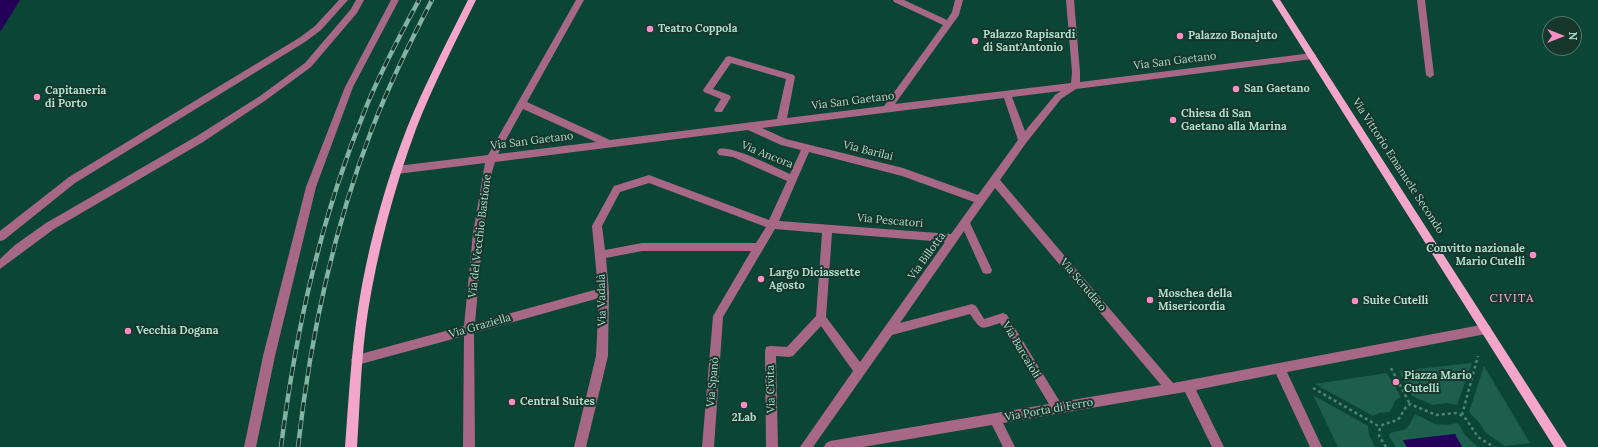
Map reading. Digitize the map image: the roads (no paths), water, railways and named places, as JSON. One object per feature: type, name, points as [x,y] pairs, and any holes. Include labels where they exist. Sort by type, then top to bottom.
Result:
[{"type":"main road","points":[[351,447],[357,360],[363,311],[372,263],[397,170],[422,105],[472,0]]},
{"type":"main road","name":"Via Vittorio Emanuele Secondo","points":[[1276,0],[1562,447]]},
{"type":"street","points":[[0,237],[72,180],[302,40],[318,28],[344,0]]},
{"type":"street","points":[[0,265],[19,248],[50,226],[200,139],[263,98],[308,65],[354,11],[360,0]]},
{"type":"street","points":[[250,447],[264,377],[311,186],[349,87],[395,0]]},
{"type":"street","name":"Via del Vecchio Bastione","points":[[469,447],[469,329],[478,233],[487,172],[491,158],[580,0]]},
{"type":"street","points":[[897,0],[948,24]]},
{"type":"street","points":[[887,109],[956,13],[960,0]]},
{"type":"street","points":[[1070,0],[1076,72],[1074,86]]},
{"type":"street","points":[[1421,0],[1430,75]]},
{"type":"street","name":"Via San Gaetano","points":[[397,170],[1312,56]]},
{"type":"street","points":[[719,110],[726,97],[708,90],[729,58],[791,77],[781,123]]},
{"type":"street","name":"Via Billotta","points":[[806,447],[1023,140],[1058,97],[1074,86]]},
{"type":"street","points":[[1006,94],[1023,140]]},
{"type":"street","points":[[522,104],[610,144]]},
{"type":"street","name":"Via Barilai","points":[[750,126],[784,142],[903,172],[980,200]]},
{"type":"street","name":"Via Ancora","points":[[722,152],[734,154],[793,179],[807,148]]},
{"type":"street","name":"Via Vadalà","points":[[580,447],[602,356],[604,292],[597,226],[617,189],[649,179],[740,214]]},
{"type":"street","points":[[600,256],[642,248],[759,247],[772,225],[793,179]]},
{"type":"street","name":"Via Scrudato","points":[[994,180],[1171,389]]},
{"type":"street","name":"Via Pescatori","points":[[740,214],[772,225],[954,238]]},
{"type":"street","points":[[965,222],[987,270]]},
{"type":"street","points":[[827,228],[821,318],[860,371]]},
{"type":"street","name":"Via Spanò","points":[[708,447],[718,316],[759,247]]},
{"type":"street","name":"Via Graziella","points":[[357,360],[604,292]]},
{"type":"street","name":"Via Barcaioli","points":[[887,331],[972,309],[982,324],[1003,318],[1057,408]]},
{"type":"street","name":"Via Civita","points":[[772,447],[770,351],[790,352],[821,318]]},
{"type":"street","name":"Via Porta di Ferro","points":[[830,447],[1188,386],[1486,329]]},
{"type":"street","points":[[1273,369],[1316,447]]},
{"type":"street","points":[[1188,386],[1218,447]]},
{"type":"street","points":[[995,419],[1008,447]]},
{"type":"railway","points":[[281,447],[294,359],[312,273],[336,189],[367,105],[419,0]]},
{"type":"railway","points":[[298,447],[316,326],[325,285],[346,206],[358,167],[385,96],[432,0]]},
{"type":"place","name":"Teatro Coppola","points":[[650,29]]},
{"type":"place","name":"Palazzo Bonajuto","points":[[1180,36]]},
{"type":"place","name":"Palazzo Rapisardi di Sant'Antonio","points":[[975,41]]},
{"type":"place","name":"San Gaetano","points":[[1236,89]]},
{"type":"place","name":"Capitaneria di Porto","points":[[37,97]]},
{"type":"place","name":"Chiesa di San Gaetano alla Marina","points":[[1173,120]]},
{"type":"place","name":"Convitto nazionale Mario Cutelli","points":[[1533,255]]},
{"type":"place","name":"Largo Diciassette Agosto","points":[[761,279]]},
{"type":"place","name":"Moschea della Misericordia","points":[[1150,300]]},
{"type":"place","name":"Suite Cutelli","points":[[1355,301]]},
{"type":"place","name":"Vecchia Dogana","points":[[128,331]]},
{"type":"place","name":"Piazza Mario Cutelli","points":[[1396,382]]},
{"type":"place","name":"Central Suites","points":[[512,402]]},
{"type":"place","name":"2Lab","points":[[744,405]]},
{"type":"district","name":"CIVITA","points":[[1512,299]]}]
